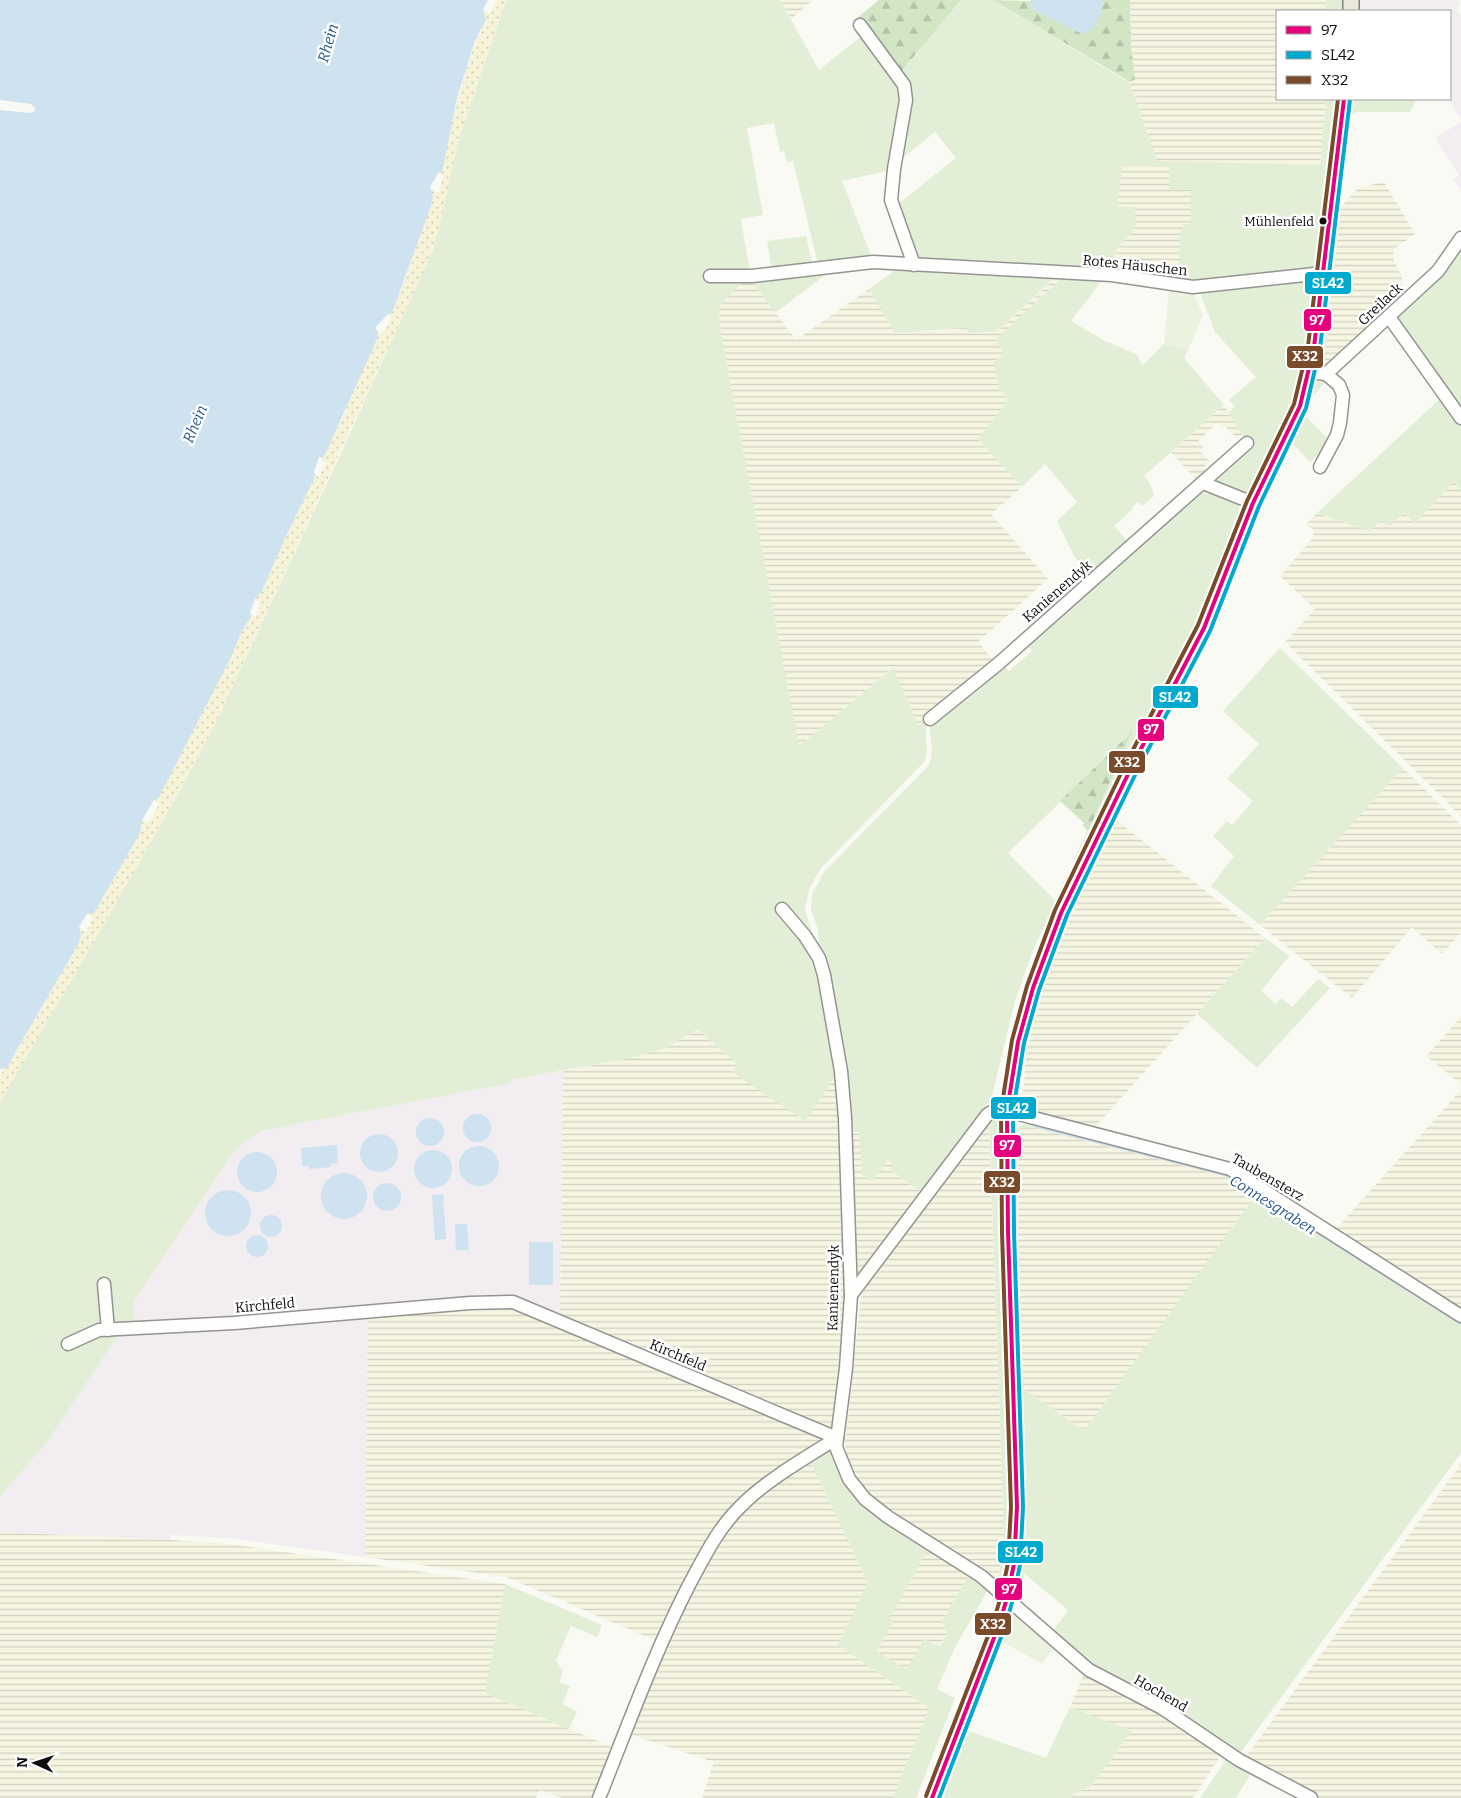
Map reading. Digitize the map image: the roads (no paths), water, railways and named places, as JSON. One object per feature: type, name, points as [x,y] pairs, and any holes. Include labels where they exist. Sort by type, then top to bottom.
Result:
[{"type":"main road","points":[[932,1798],[999,1625],[1014,1564],[1017,1507],[1008,1242],[1007,1112],[1010,1082],[1018,1042],[1030,997],[1061,913],[1132,766],[1204,628],[1254,503],[1300,406],[1309,372],[1318,322],[1344,100]]},
{"type":"street","points":[[860,25],[904,85],[906,100],[894,169],[891,200],[914,265]]},
{"type":"street","name":"Greilack","points":[[1326,374],[1438,271],[1461,238]]},
{"type":"street","name":"Rotes Häuschen","points":[[710,276],[752,276],[873,262],[1112,275],[1193,287],[1323,273]]},
{"type":"street","points":[[1389,317],[1461,418]]},
{"type":"street","points":[[1309,372],[1326,374],[1339,385],[1343,395],[1337,435],[1320,467]]},
{"type":"street","name":"Kanienendyk","points":[[930,719],[998,664],[1247,443]]},
{"type":"street","points":[[1203,483],[1254,503]]},
{"type":"street","name":"Kanienendyk","points":[[782,909],[805,936],[819,958],[841,1071],[845,1118],[851,1295],[846,1368],[836,1447],[850,1480],[865,1499],[888,1517],[981,1576],[1007,1598]]},
{"type":"street","points":[[851,1295],[987,1115],[993,1111],[1007,1112]]},
{"type":"street","name":"Taubensterz","points":[[1007,1112],[1230,1169],[1461,1316]]},
{"type":"street","points":[[104,1284],[108,1330]]},
{"type":"street","name":"Kirchfeld","points":[[68,1344],[99,1330],[234,1323],[470,1303],[513,1302],[837,1438]]},
{"type":"street","points":[[599,1798],[625,1730],[674,1615],[700,1563],[718,1534],[741,1506],[765,1486],[837,1438]]},
{"type":"street","name":"Hochend","points":[[1007,1598],[1089,1670],[1162,1708],[1239,1760],[1311,1798]]},
{"type":"water","name":"Rhein","points":[[0,0],[488,0],[483,10],[486,20],[475,41],[457,98],[442,172],[439,172],[430,187],[433,195],[432,203],[392,313],[388,314],[375,328],[378,332],[377,339],[324,457],[319,457],[314,472],[315,477],[261,593],[255,599],[250,613],[251,617],[242,631],[230,659],[158,799],[154,800],[142,820],[140,833],[94,913],[87,914],[79,927],[81,935],[78,944],[7,1068],[0,1069],[0,110],[30,113],[35,111],[35,108],[31,104],[0,100]]},
{"type":"water","points":[[1031,0],[1102,0],[1103,3],[1097,22],[1087,32],[1082,34],[1033,10],[1030,6]]},
{"type":"water","points":[[477,1114],[487,1118],[491,1128],[487,1138],[477,1142],[467,1138],[463,1128],[467,1118]]},
{"type":"water","points":[[430,1118],[440,1122],[444,1132],[440,1142],[430,1146],[420,1142],[416,1132],[420,1122]]},
{"type":"water","points":[[379,1134],[393,1139],[398,1153],[393,1167],[379,1172],[365,1167],[360,1153],[365,1139]]},
{"type":"water","points":[[337,1145],[338,1163],[331,1164],[331,1167],[309,1169],[309,1166],[302,1166],[301,1148]]},
{"type":"water","points":[[483,1146],[490,1149],[496,1155],[499,1166],[498,1174],[490,1183],[483,1186],[475,1186],[468,1183],[460,1174],[459,1162],[462,1155],[471,1147]]},
{"type":"water","points":[[433,1150],[447,1155],[452,1169],[447,1183],[433,1188],[419,1183],[414,1169],[419,1155]]},
{"type":"water","points":[[253,1152],[261,1152],[268,1155],[274,1161],[277,1172],[274,1183],[268,1189],[261,1192],[253,1192],[246,1189],[240,1183],[237,1176],[237,1168],[240,1161],[246,1155]]},
{"type":"water","points":[[344,1173],[357,1177],[363,1183],[367,1196],[363,1209],[357,1215],[344,1219],[331,1215],[325,1209],[321,1196],[325,1183],[331,1177]]},
{"type":"water","points":[[387,1183],[397,1187],[401,1197],[397,1207],[387,1211],[377,1207],[373,1197],[377,1187]]},
{"type":"water","points":[[223,1190],[233,1190],[247,1200],[251,1213],[247,1226],[241,1232],[233,1236],[223,1236],[209,1226],[205,1218],[205,1208],[215,1194]]},
{"type":"water","points":[[443,1194],[446,1239],[435,1240],[432,1195]]},
{"type":"water","points":[[271,1215],[279,1218],[282,1226],[279,1234],[271,1237],[263,1234],[260,1226],[263,1218]]},
{"type":"water","points":[[455,1224],[467,1224],[469,1250],[456,1250]]},
{"type":"water","points":[[257,1235],[265,1238],[268,1246],[265,1254],[257,1257],[249,1254],[246,1246],[249,1238]]},
{"type":"water","points":[[529,1242],[553,1242],[553,1285],[529,1285]]},
{"type":"waterway","name":"Connesgraben","points":[[1035,1126],[1226,1175],[1461,1324]]},
{"type":"place","name":"Mühlenfeld","points":[[1323,221]]}]
